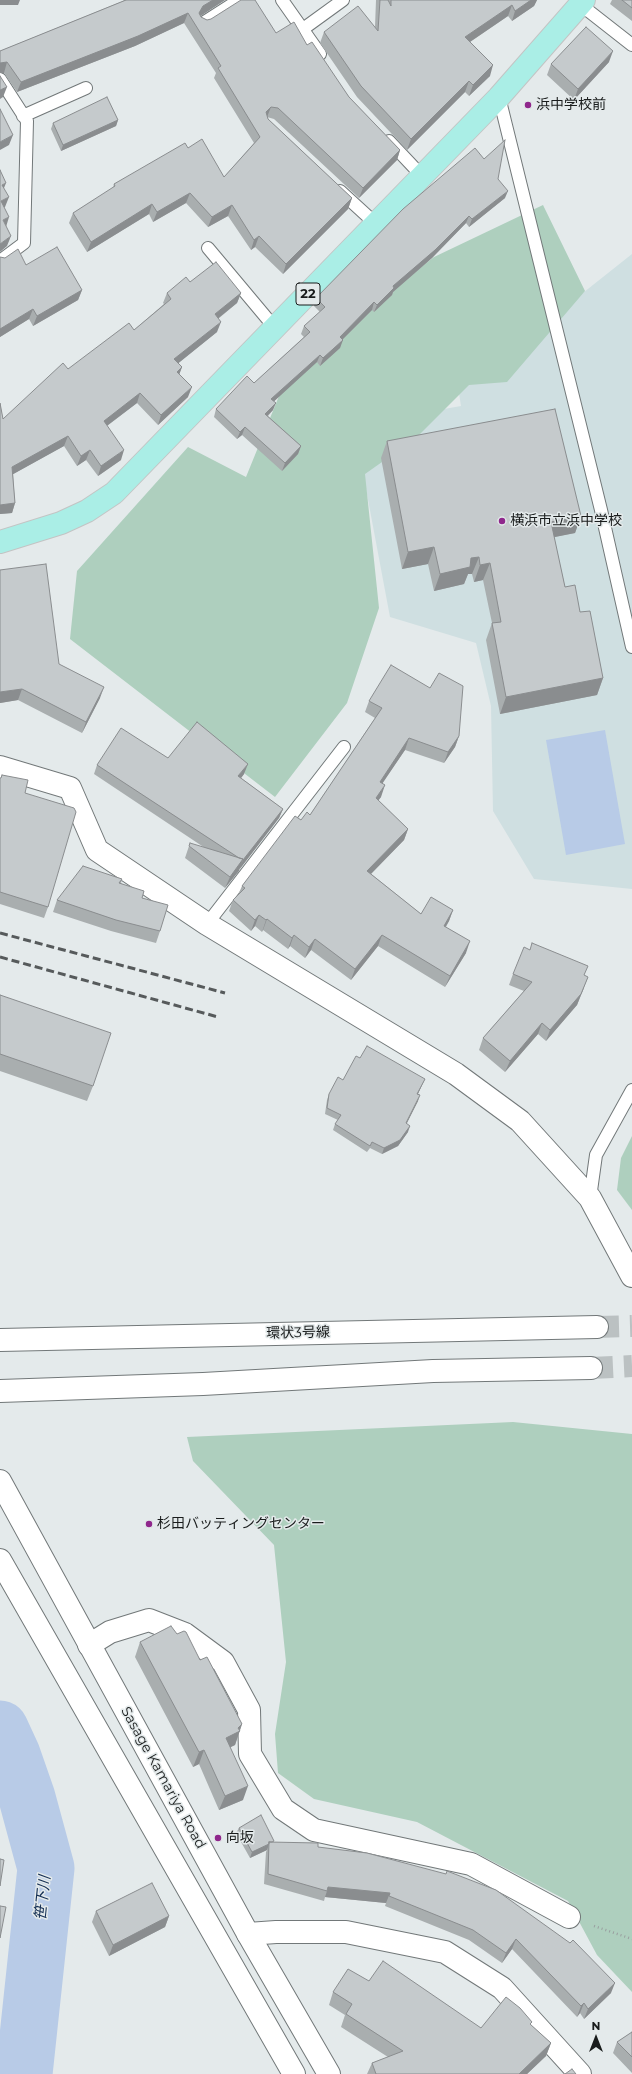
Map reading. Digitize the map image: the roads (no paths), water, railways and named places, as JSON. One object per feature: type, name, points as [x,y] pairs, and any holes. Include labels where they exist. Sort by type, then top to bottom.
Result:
[{"type":"main road","name":"22","points":[[0,542],[61,523],[87,511],[114,493],[499,97],[583,3]]},
{"type":"street","points":[[0,768],[70,788],[97,850],[207,924],[456,1074],[520,1121],[590,1198],[632,1276]]},
{"type":"street","name":"環状3号線","points":[[0,1340],[596,1327]]},
{"type":"street","points":[[0,1391],[202,1384],[432,1371],[591,1368]]},
{"type":"street","name":"Sasage Kamariya Road","points":[[0,1481],[248,1934],[329,2074]]},
{"type":"street","points":[[0,1560],[294,2074]]},
{"type":"street","points":[[89,1645],[110,1632],[149,1620],[185,1634],[223,1662],[249,1710],[250,1754],[283,1809],[314,1830],[471,1864],[569,1917]]},
{"type":"street","points":[[248,1934],[276,1932],[346,1932],[445,1952],[502,1988],[580,2074]]},
{"type":"lane","points":[[203,23],[239,0]]},
{"type":"lane","points":[[282,0],[325,62]]},
{"type":"lane","points":[[303,29],[343,0]]},
{"type":"lane","points":[[583,3],[632,45]]},
{"type":"lane","points":[[0,79],[27,121],[24,243],[0,261]]},
{"type":"lane","points":[[23,116],[86,88]]},
{"type":"lane","points":[[499,97],[601,510],[632,647]]},
{"type":"lane","points":[[379,130],[422,176]]},
{"type":"lane","points":[[331,182],[376,224]]},
{"type":"lane","points":[[208,248],[275,328]]},
{"type":"lane","points":[[207,924],[344,746]]},
{"type":"lane","points":[[590,1198],[596,1155],[632,1090]]},
{"type":"water","points":[[605,730],[625,844],[566,855],[546,740]]},
{"type":"waterway","name":"笹下川","points":[[0,1729],[12,1755],[27,1798],[46,1868],[24,2074]]},
{"type":"tunnel","points":[[597,1327],[632,1326]]},
{"type":"tunnel","points":[[591,1368],[632,1366]]},
{"type":"railway","points":[[0,933],[225,993]]},
{"type":"railway","points":[[0,957],[218,1017]]},
{"type":"place","name":"浜中学校前","points":[[528,105]]},
{"type":"place","name":"横浜市立浜中学校","points":[[502,521]]},
{"type":"place","name":"杉田バッティングセンター","points":[[149,1524]]},
{"type":"place","name":"向坂","points":[[218,1838]]}]
